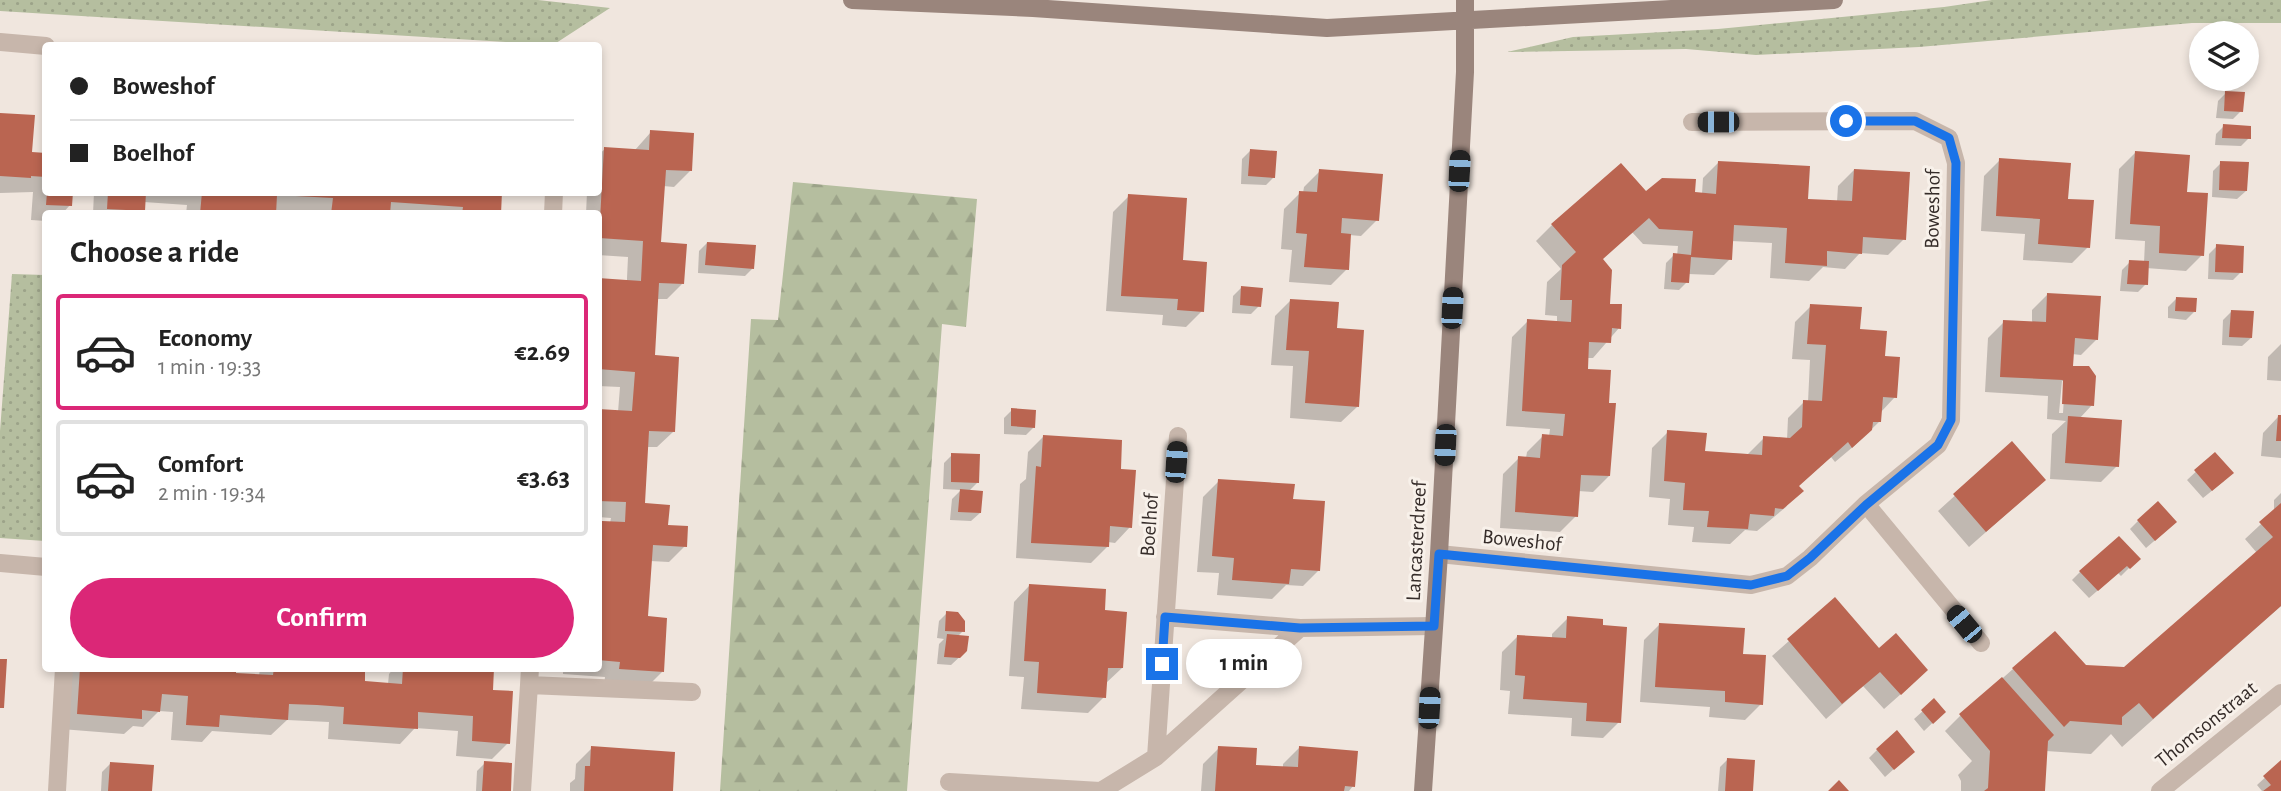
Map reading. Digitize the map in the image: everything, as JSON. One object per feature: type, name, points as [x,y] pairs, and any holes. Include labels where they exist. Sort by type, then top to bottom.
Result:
[{"type":"street","points":[[852,0],[1033,8],[1327,28],[1834,0]]},
{"type":"street","points":[[1033,8],[1096,0]]},
{"type":"street","name":"Lancasterdreef","points":[[1423,791],[1439,554],[1465,72],[1465,0]]},
{"type":"street","points":[[0,42],[42,46]]},
{"type":"street","name":"Boweshof","points":[[1439,554],[1751,585],[1787,576],[1938,445],[1951,420],[1956,163],[1949,138],[1915,121],[1692,122]]},
{"type":"street","name":"Boelhof","points":[[1156,757],[1178,436]]},
{"type":"street","points":[[1866,505],[1981,643]]},
{"type":"street","points":[[0,563],[42,567]]},
{"type":"street","points":[[1165,617],[1300,628],[1434,626]]},
{"type":"street","points":[[949,782],[1100,791],[1156,757],[1300,628]]},
{"type":"street","points":[[57,791],[64,672]]},
{"type":"street","points":[[522,791],[530,677],[692,692]]},
{"type":"street","name":"Thomsonstraat","points":[[2160,791],[2281,693]]},
{"type":"green space","points":[[0,0],[538,0],[610,8],[558,42],[504,42],[0,11]]},
{"type":"green space","points":[[1992,0],[2281,0],[2281,23],[2189,21],[2189,23],[1919,47],[1756,55],[1686,49],[1507,52],[1573,37],[1718,29]]},
{"type":"green space","points":[[793,182],[977,199],[966,327],[942,324],[907,791],[720,791],[751,319],[778,320]]},
{"type":"green space","points":[[12,274],[42,275],[42,541],[0,538],[0,431]]},
{"type":"building","points":[[2225,91],[2245,92],[2243,112],[2224,111]]},
{"type":"building","points":[[0,113],[35,115],[32,152],[42,153],[42,177],[0,176]]},
{"type":"building","points":[[2223,124],[2251,126],[2251,139],[2222,138]]},
{"type":"building","points":[[650,130],[694,133],[692,171],[666,170],[661,242],[687,244],[684,284],[659,283],[655,355],[679,357],[675,432],[649,431],[645,503],[670,505],[668,525],[688,526],[687,547],[653,545],[648,616],[667,618],[664,672],[619,669],[620,662],[602,660],[602,521],[625,522],[626,502],[602,501],[602,409],[632,411],[635,372],[602,369],[602,278],[641,281],[643,241],[602,238],[604,147],[649,150]]},
{"type":"building","points":[[1250,149],[1277,151],[1275,178],[1248,176]]},
{"type":"building","points":[[2135,151],[2190,155],[2187,192],[2208,193],[2204,256],[2159,253],[2160,226],[2130,224]]},
{"type":"building","points":[[1999,158],[2071,163],[2068,199],[2094,200],[2090,248],[2038,244],[2040,219],[1996,216]]},
{"type":"building","points":[[1718,161],[1810,166],[1808,199],[1852,201],[1854,169],[1910,172],[1906,240],[1863,237],[1862,254],[1827,251],[1827,266],[1785,263],[1787,228],[1734,225],[1732,260],[1691,257],[1689,283],[1671,282],[1673,253],[1691,255],[1693,231],[1659,229],[1649,218],[1603,259],[1612,270],[1610,304],[1622,304],[1621,329],[1612,328],[1611,343],[1589,342],[1588,369],[1611,370],[1609,403],[1616,403],[1610,476],[1581,475],[1578,517],[1515,512],[1518,456],[1540,458],[1542,434],[1563,436],[1565,414],[1522,411],[1527,319],[1571,322],[1572,300],[1560,300],[1562,265],[1576,252],[1551,224],[1621,163],[1646,191],[1662,178],[1696,179],[1695,192],[1716,194]]},
{"type":"building","points":[[2220,161],[2249,162],[2247,191],[2219,190]]},
{"type":"building","points":[[1319,169],[1383,174],[1379,221],[1342,218],[1341,233],[1351,234],[1349,270],[1304,267],[1307,234],[1296,233],[1299,191],[1317,192]]},
{"type":"building","points":[[1128,194],[1187,198],[1183,260],[1207,262],[1204,312],[1177,310],[1178,299],[1121,296]]},
{"type":"building","points":[[47,196],[73,196],[72,206],[46,205]]},
{"type":"building","points":[[108,196],[146,196],[145,210],[107,209]]},
{"type":"building","points":[[202,196],[277,196],[276,210],[200,210]]},
{"type":"building","points":[[296,196],[502,196],[501,210],[463,210],[463,207],[391,202],[390,210],[332,210],[333,198]]},
{"type":"building","points":[[707,242],[756,245],[754,269],[705,265]]},
{"type":"building","points":[[2216,244],[2244,246],[2243,273],[2215,272]]},
{"type":"building","points":[[2129,260],[2149,261],[2148,285],[2127,284]]},
{"type":"building","points":[[1241,286],[1263,288],[1261,307],[1240,305]]},
{"type":"building","points":[[2047,293],[2101,296],[2098,340],[2075,338],[2073,366],[2089,366],[2096,376],[2094,406],[2062,404],[2063,380],[2000,377],[2003,320],[2046,322]]},
{"type":"building","points":[[2176,297],[2197,298],[2196,312],[2175,311]]},
{"type":"building","points":[[1290,299],[1339,302],[1337,328],[1364,330],[1359,407],[1305,403],[1309,351],[1286,350]]},
{"type":"building","points":[[1810,304],[1862,307],[1860,329],[1887,331],[1885,356],[1900,357],[1897,398],[1883,397],[1881,422],[1873,422],[1872,430],[1852,448],[1848,442],[1799,486],[1804,491],[1783,509],[1775,508],[1774,516],[1750,514],[1748,529],[1707,527],[1709,511],[1683,510],[1685,483],[1664,481],[1667,430],[1707,433],[1705,451],[1762,455],[1763,436],[1790,438],[1802,427],[1803,400],[1822,401],[1826,345],[1807,344]]},
{"type":"building","points":[[2231,310],[2254,311],[2252,338],[2229,337]]},
{"type":"building","points":[[1011,408],[1036,410],[1035,428],[1011,426]]},
{"type":"building","points":[[2278,415],[2281,415],[2281,441],[2276,441]]},
{"type":"building","points":[[2068,416],[2122,420],[2119,467],[2065,463]]},
{"type":"building","points":[[1043,435],[1122,440],[1121,469],[1136,470],[1132,528],[1110,526],[1109,547],[1031,543],[1036,466],[1041,467]]},
{"type":"building","points":[[2012,441],[2046,480],[1986,532],[1953,494]]},
{"type":"building","points":[[2215,452],[2234,473],[2212,491],[2194,470]]},
{"type":"building","points":[[951,453],[980,454],[979,483],[951,482]]},
{"type":"building","points":[[1218,479],[1295,484],[1293,499],[1325,501],[1320,571],[1291,569],[1289,584],[1232,580],[1234,558],[1212,556]]},
{"type":"building","points":[[960,489],[983,491],[981,513],[958,512]]},
{"type":"building","points":[[2158,501],[2177,522],[2155,541],[2137,520]]},
{"type":"building","points":[[2281,503],[2281,606],[2153,719],[2139,703],[2122,717],[2122,725],[2070,721],[2064,727],[2012,668],[2055,631],[2086,665],[2124,667],[2273,537],[2259,522]]},
{"type":"building","points":[[2119,536],[2141,559],[2130,569],[2127,566],[2098,591],[2079,571]]},
{"type":"building","points":[[1029,584],[1106,589],[1105,610],[1127,612],[1123,668],[1108,668],[1106,698],[1037,693],[1039,662],[1024,661]]},
{"type":"building","points":[[1835,597],[1879,648],[1896,633],[1928,670],[1901,695],[1880,672],[1842,704],[1787,639]]},
{"type":"building","points":[[946,611],[958,612],[965,621],[965,632],[945,631]]},
{"type":"building","points":[[1567,616],[1603,619],[1603,625],[1627,627],[1621,723],[1586,721],[1587,703],[1523,699],[1525,676],[1515,675],[1517,635],[1566,638]]},
{"type":"building","points":[[1659,623],[1745,628],[1743,654],[1766,655],[1763,705],[1725,702],[1725,691],[1655,687]]},
{"type":"building","points":[[947,634],[969,636],[967,651],[960,658],[944,657]]},
{"type":"building","points":[[0,659],[7,659],[4,708],[0,708]]},
{"type":"building","points":[[80,672],[236,672],[273,675],[273,672],[365,672],[365,681],[402,684],[403,672],[494,672],[493,690],[513,691],[510,744],[472,741],[473,716],[418,712],[418,729],[343,724],[344,707],[317,705],[289,704],[288,720],[220,715],[219,727],[186,725],[188,696],[162,694],[160,712],[142,710],[142,719],[77,714]]},
{"type":"building","points":[[2002,677],[2054,735],[2048,741],[2045,791],[1984,791],[1988,788],[1990,751],[1959,714]]},
{"type":"building","points":[[1934,698],[1946,712],[1933,724],[1921,710]]},
{"type":"building","points":[[1897,730],[1915,752],[1894,770],[1876,749]]},
{"type":"building","points":[[591,746],[675,752],[673,791],[584,791],[585,766],[590,766]]},
{"type":"building","points":[[1218,746],[1257,748],[1256,765],[1298,767],[1299,746],[1358,751],[1355,787],[1345,786],[1344,791],[1215,791]]},
{"type":"building","points":[[1727,758],[1755,760],[1753,791],[1725,791]]},
{"type":"building","points":[[2281,760],[2281,791],[2263,791],[2271,785],[2263,776]]},
{"type":"building","points":[[484,761],[512,763],[511,791],[482,791]]},
{"type":"building","points":[[110,762],[154,765],[152,791],[108,791]]},
{"type":"building","points":[[1839,780],[1849,791],[1828,791]]},
{"type":"route","points":[[1162,664],[1165,617],[1300,628],[1434,626],[1439,554],[1751,585],[1787,576],[1810,558],[1866,505],[1938,445],[1951,420],[1956,163],[1949,138],[1915,121],[1846,121]]}]
